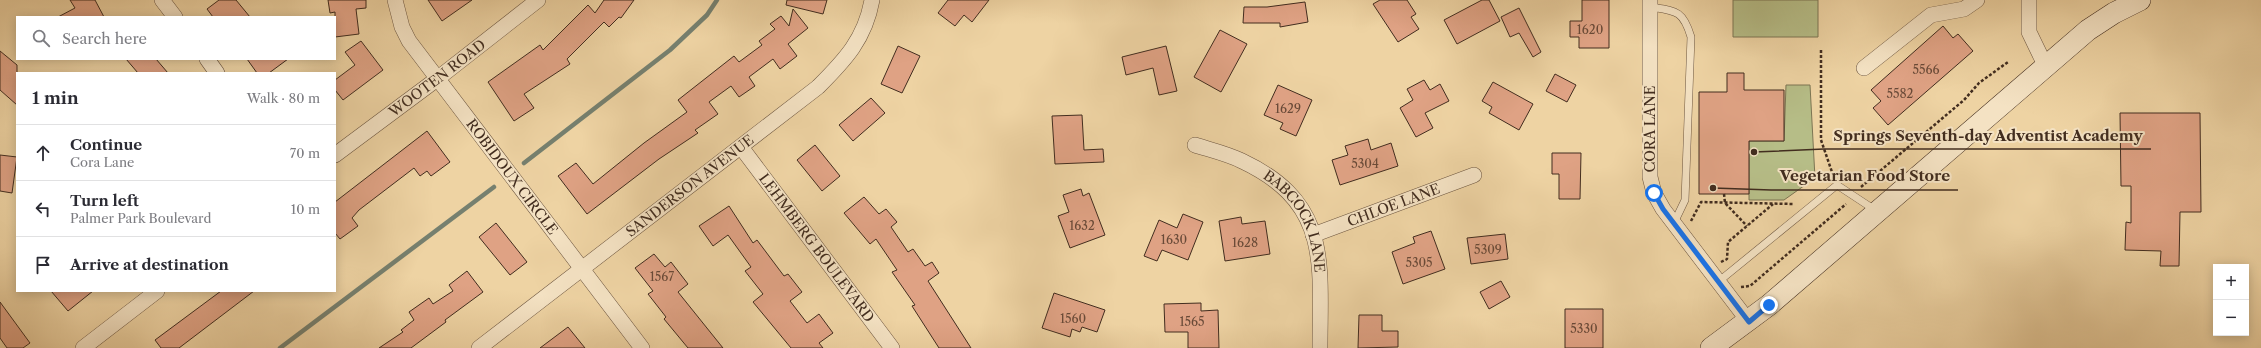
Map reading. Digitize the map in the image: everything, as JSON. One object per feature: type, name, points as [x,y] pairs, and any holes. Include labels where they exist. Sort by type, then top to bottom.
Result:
[{"type":"main road","points":[[1712,348],[1749,322],[2045,65],[2088,30],[2114,13],[2140,0]]},
{"type":"street","points":[[162,0],[174,16]]},
{"type":"street","name":"ROBIDOUX CIRCLE","points":[[395,0],[402,27],[408,41],[642,348]]},
{"type":"street","name":"WOOTEN ROAD","points":[[336,154],[437,79],[538,0]]},
{"type":"street","name":"SANDERSON AVENUE","points":[[479,348],[818,87],[839,66],[865,29],[872,0]]},
{"type":"street","points":[[1864,68],[1931,15],[1964,9],[1977,0]]},
{"type":"street","points":[[2029,0],[2029,32],[2045,65]]},
{"type":"street","name":"CORA LANE","points":[[1650,4],[1650,177],[1654,193],[1663,209],[1677,217],[1724,277],[1749,322]]},
{"type":"street","points":[[208,60],[216,72]]},
{"type":"street","name":"BABCOCK LANE","points":[[1196,145],[1241,160],[1284,187],[1299,203],[1307,216],[1318,250],[1320,267],[1320,348]]},
{"type":"street","name":"LEHMBERG BOULEVARD","points":[[741,147],[892,348]]},
{"type":"street","name":"CHLOE LANE","points":[[1313,235],[1474,175]]},
{"type":"street","points":[[83,348],[156,292]]},
{"type":"lane","points":[[1650,4],[1675,10],[1682,15],[1691,37],[1685,200],[1677,217]]},
{"type":"lane","points":[[1724,277],[1837,185],[1877,211]]},
{"type":"path","points":[[1821,50],[1821,140],[1837,185]]},
{"type":"path","points":[[1716,256],[1720,262],[1724,277],[1740,286],[1750,286],[1855,197],[1864,184],[1964,100],[1979,83],[2008,62]]},
{"type":"path","points":[[1724,194],[1725,203],[1747,226]]},
{"type":"path","points":[[1677,217],[1690,224],[1701,202],[1794,204]]},
{"type":"path","points":[[1720,262],[1727,259],[1728,242],[1773,203]]},
{"type":"green space","points":[[1733,0],[1818,0],[1818,37],[1733,37]]},
{"type":"green space","points":[[1786,85],[1810,85],[1815,178],[1784,200],[1749,200],[1749,141],[1784,141]]},
{"type":"building","points":[[70,0],[95,0],[103,16],[60,16],[75,8]]},
{"type":"building","points":[[219,0],[236,0],[249,16],[212,16],[207,9]]},
{"type":"building","points":[[328,0],[366,0],[366,8],[356,9],[359,34],[336,37],[335,12],[330,13]]},
{"type":"building","points":[[428,0],[472,0],[442,21]]},
{"type":"building","points":[[604,0],[634,0],[621,18],[619,17],[609,27],[604,22],[567,59],[570,64],[524,94],[534,108],[514,121],[488,82],[540,45],[543,50],[588,5],[595,13]]},
{"type":"building","points":[[787,0],[827,0],[823,14],[786,5]]},
{"type":"building","points":[[948,0],[989,0],[972,22],[964,15],[955,26],[938,13]]},
{"type":"building","points":[[1380,0],[1407,0],[1416,14],[1411,17],[1419,29],[1398,42],[1373,4]]},
{"type":"building","points":[[1482,0],[1489,0],[1500,21],[1457,44],[1444,20]]},
{"type":"building","points":[[1582,0],[1609,0],[1609,48],[1579,48],[1579,37],[1570,37],[1570,21],[1582,21]]},
{"type":"building","points":[[1305,2],[1308,22],[1280,27],[1280,23],[1243,23],[1244,7],[1267,7]]},
{"type":"building","points":[[1519,8],[1541,52],[1533,57],[1519,33],[1510,37],[1501,17]]},
{"type":"building","points":[[793,9],[808,28],[788,44],[797,56],[780,69],[773,59],[749,77],[755,86],[739,97],[731,86],[709,102],[718,114],[695,130],[698,133],[659,159],[587,214],[558,176],[576,163],[593,184],[644,143],[687,112],[678,100],[734,56],[739,62],[762,45],[759,41],[775,29],[770,24],[781,16],[789,26]]},
{"type":"building","points":[[1943,26],[1953,38],[1958,34],[1973,51],[1888,125],[1873,108],[1881,101],[1871,90]]},
{"type":"building","points":[[1220,30],[1247,44],[1221,92],[1194,77]]},
{"type":"building","points":[[361,41],[383,70],[343,100],[336,91],[336,79],[355,65],[345,52]]},
{"type":"building","points":[[898,46],[920,56],[902,93],[881,84]]},
{"type":"building","points":[[1166,46],[1177,91],[1159,95],[1153,68],[1126,75],[1122,57]]},
{"type":"building","points":[[0,51],[17,65],[16,104],[0,90]]},
{"type":"building","points":[[127,60],[157,60],[167,72],[137,72]]},
{"type":"building","points":[[248,60],[287,60],[270,72],[256,72]]},
{"type":"building","points":[[1727,73],[1744,73],[1744,90],[1784,90],[1784,141],[1749,141],[1749,194],[1699,194],[1699,92],[1727,92]]},
{"type":"building","points":[[1555,74],[1576,85],[1567,102],[1546,91]]},
{"type":"building","points":[[1424,80],[1430,90],[1440,84],[1449,101],[1425,113],[1433,128],[1416,137],[1400,108],[1413,100],[1407,89]]},
{"type":"building","points":[[1493,82],[1533,104],[1519,130],[1489,113],[1492,107],[1482,101]]},
{"type":"building","points":[[1278,85],[1312,100],[1296,136],[1280,129],[1283,123],[1264,115]]},
{"type":"building","points":[[871,98],[885,113],[853,141],[839,125]]},
{"type":"building","points":[[2120,113],[2200,113],[2201,212],[2180,212],[2179,266],[2160,266],[2161,251],[2125,250],[2126,222],[2131,223],[2131,186],[2121,186]]},
{"type":"building","points":[[1082,115],[1084,150],[1103,149],[1104,162],[1055,164],[1052,116]]},
{"type":"building","points":[[427,131],[450,162],[431,176],[427,171],[420,176],[414,168],[359,210],[352,218],[358,226],[340,239],[336,234],[336,201]]},
{"type":"building","points":[[1368,139],[1371,150],[1391,143],[1398,166],[1340,185],[1332,160],[1348,155],[1345,146]]},
{"type":"building","points":[[815,145],[840,176],[822,191],[797,160]]},
{"type":"building","points":[[1552,153],[1581,153],[1580,199],[1559,199],[1559,174],[1552,174]]},
{"type":"building","points":[[0,155],[16,157],[12,193],[0,191]]},
{"type":"building","points":[[1081,189],[1083,196],[1089,193],[1105,235],[1070,248],[1058,216],[1069,212],[1063,195]]},
{"type":"building","points":[[864,197],[879,214],[886,209],[897,222],[891,227],[908,252],[913,249],[925,266],[932,262],[939,273],[928,281],[971,348],[939,348],[912,306],[915,305],[892,272],[897,270],[876,239],[870,244],[844,213]]},
{"type":"building","points":[[729,206],[753,243],[757,240],[784,276],[788,274],[802,292],[790,301],[807,323],[819,314],[833,333],[819,343],[823,348],[791,348],[753,302],[763,294],[745,271],[751,267],[728,235],[713,246],[699,226]]},
{"type":"building","points":[[1183,214],[1203,222],[1188,260],[1162,250],[1157,261],[1144,256],[1159,220],[1177,228]]},
{"type":"building","points":[[1241,217],[1242,224],[1265,221],[1270,254],[1225,261],[1219,221]]},
{"type":"building","points":[[496,223],[527,262],[510,275],[479,237]]},
{"type":"building","points":[[1431,231],[1445,269],[1403,284],[1392,252],[1415,243],[1413,237]]},
{"type":"building","points":[[1505,234],[1508,259],[1471,264],[1467,238]]},
{"type":"building","points":[[654,254],[665,267],[671,262],[688,284],[678,292],[723,348],[688,348],[664,319],[666,317],[648,294],[653,291],[635,268]]},
{"type":"building","points":[[467,271],[483,292],[445,320],[446,322],[411,348],[379,348],[403,332],[401,330],[414,320],[409,312],[429,298],[433,304],[453,291],[449,285]]},
{"type":"building","points":[[1501,281],[1510,297],[1489,309],[1480,292]]},
{"type":"building","points":[[52,292],[92,292],[68,311]]},
{"type":"building","points":[[220,292],[253,292],[179,348],[161,348],[155,340]]},
{"type":"building","points":[[1054,293],[1105,310],[1097,332],[1082,327],[1080,332],[1072,329],[1070,337],[1042,328]]},
{"type":"building","points":[[0,302],[30,343],[23,348],[7,348],[0,338]]},
{"type":"building","points":[[1201,303],[1201,311],[1218,310],[1219,348],[1188,348],[1188,332],[1165,332],[1164,304]]},
{"type":"building","points":[[1565,309],[1603,309],[1603,348],[1565,348]]},
{"type":"building","points":[[1359,315],[1382,315],[1382,331],[1398,331],[1398,347],[1358,348]]},
{"type":"building","points":[[568,327],[585,348],[540,348]]},
{"type":"waterway","points":[[524,163],[670,50],[707,15],[717,0]]},
{"type":"waterway","points":[[280,348],[494,187]]},
{"type":"place","name":"Springs Seventh-day Adventist Academy","points":[[1754,152]]},
{"type":"place","name":"Vegetarian Food Store","points":[[1713,188]]},
{"type":"route","points":[[1654,193],[1663,209],[1749,322],[1769,305]]}]
